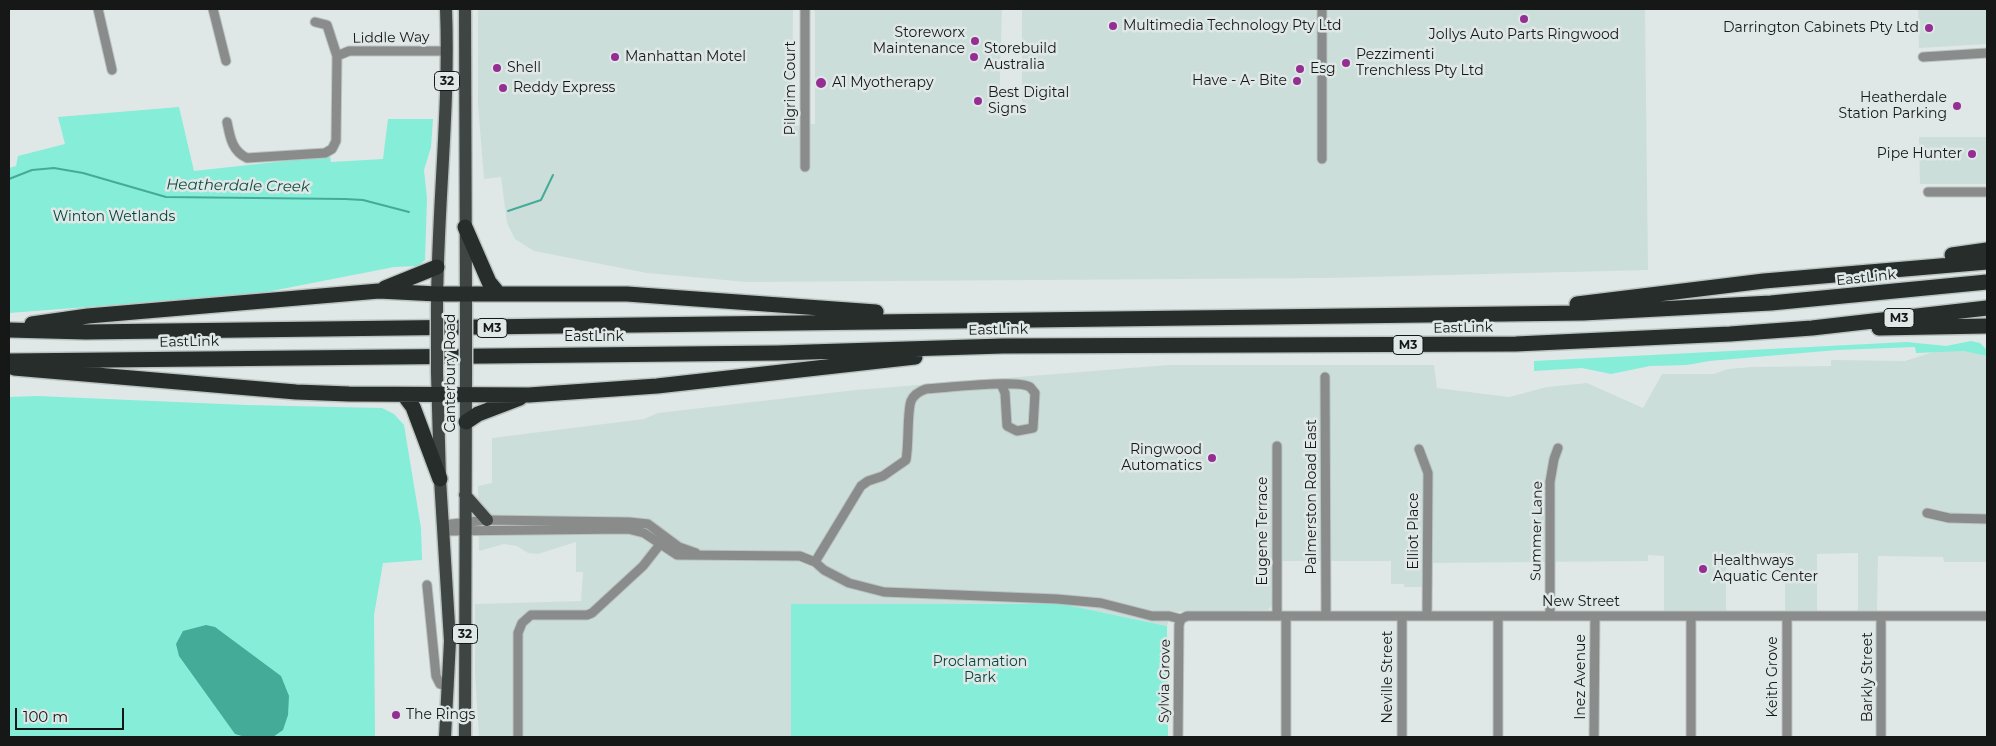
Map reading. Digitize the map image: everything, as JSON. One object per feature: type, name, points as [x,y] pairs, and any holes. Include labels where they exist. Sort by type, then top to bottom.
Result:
[{"type":"highway","points":[[465,227],[489,282],[498,293]]},
{"type":"highway","points":[[1847,273],[1987,250]]},
{"type":"highway","points":[[1501,313],[1847,273],[1987,262]]},
{"type":"highway","points":[[379,290],[437,267]]},
{"type":"highway","name":"EastLink","points":[[9,328],[86,332],[604,327],[975,319],[1629,311],[1762,303],[1987,282]]},
{"type":"highway","points":[[9,328],[88,316],[379,290],[437,294],[589,293],[670,296],[975,319]]},
{"type":"highway","name":"EastLink","points":[[9,361],[777,353],[1004,346],[1507,344],[1654,338],[1812,328],[1987,308]]},
{"type":"highway","points":[[1812,328],[1987,326]]},
{"type":"highway","points":[[9,368],[278,391],[404,395],[529,395],[657,386],[815,370],[1004,346]]},
{"type":"highway","points":[[404,395],[413,407],[440,479]]},
{"type":"highway","points":[[466,422],[478,414],[529,395]]},
{"type":"main road","name":"Canterbury Road","points":[[445,737],[450,641],[437,395],[437,267],[447,50],[446,9]]},
{"type":"main road","name":"Canterbury Road","points":[[465,9],[465,737]]},
{"type":"main road","points":[[465,495],[487,520]]},
{"type":"street","points":[[98,9],[112,70]]},
{"type":"street","points":[[214,9],[226,62]]},
{"type":"street","name":"Pilgrim Court","points":[[804,9],[805,167]]},
{"type":"street","points":[[1322,9],[1322,159]]},
{"type":"street","name":"Liddle Way","points":[[227,122],[233,146],[238,154],[247,158],[325,153],[332,149],[336,141],[337,56],[327,25],[315,22]]},
{"type":"street","name":"Liddle Way","points":[[337,56],[349,51],[447,50]]},
{"type":"street","points":[[1923,57],[1987,53]]},
{"type":"street","points":[[1928,192],[1987,192]]},
{"type":"street","name":"Palmerston Road East","points":[[1326,377],[1326,616]]},
{"type":"street","points":[[815,562],[861,486],[868,481],[883,476],[906,460],[911,401],[918,392],[926,389],[1001,384],[1029,387],[1035,393],[1033,428],[1018,431],[1007,426],[1005,393],[1001,384]]},
{"type":"street","name":"Eugene Terrace","points":[[1277,446],[1286,737]]},
{"type":"street","name":"Summer Lane","points":[[1550,616],[1550,482],[1558,448]]},
{"type":"street","name":"Elliot Place","points":[[1419,449],[1428,473],[1427,616]]},
{"type":"street","points":[[1927,514],[1949,518],[1987,519]]},
{"type":"street","points":[[465,526],[487,520],[629,522],[648,524],[662,533],[662,541],[643,566],[592,613],[587,615],[532,616],[522,623],[518,633],[518,737]]},
{"type":"street","points":[[443,528],[465,526],[628,529],[644,533],[662,541]]},
{"type":"street","name":"New Street","points":[[662,541],[700,555],[784,554],[800,556],[815,562],[824,570],[849,584],[884,592],[1084,601],[1101,603],[1152,616],[1169,616],[1180,622],[1187,616],[1987,616]]},
{"type":"street","points":[[427,585],[436,676],[440,684],[449,686]]},
{"type":"street","name":"Neville Street","points":[[1402,616],[1402,737]]},
{"type":"street","points":[[1498,616],[1498,737]]},
{"type":"street","name":"Inez Avenue","points":[[1594,737],[1595,616]]},
{"type":"street","points":[[1691,616],[1691,737]]},
{"type":"street","name":"Keith Grove","points":[[1787,616],[1787,737]]},
{"type":"street","name":"Barkly Street","points":[[1881,616],[1882,737]]},
{"type":"street","name":"Sylvia Grove","points":[[1178,737],[1180,622]]},
{"type":"shaded area","points":[[478,9],[793,9],[792,126],[815,124],[815,9],[1002,9],[999,110],[1022,110],[1022,9],[1645,9],[1648,270],[1327,278],[747,282],[647,273],[534,251],[515,239],[507,223],[501,177],[484,179],[478,104]]},
{"type":"shaded area","points":[[1918,9],[1987,9],[1987,44],[1919,48]]},
{"type":"shaded area","points":[[1919,137],[1987,137],[1987,184],[1920,184]]},
{"type":"shaded area","points":[[1940,350],[1967,351],[1987,356],[1987,562],[1944,562],[1943,557],[1878,556],[1877,612],[1858,612],[1858,553],[1817,554],[1817,612],[1785,612],[1785,553],[1737,554],[1737,563],[1726,566],[1726,612],[1664,612],[1664,556],[1648,555],[1648,561],[1433,563],[1433,587],[1404,587],[1404,584],[1391,584],[1391,561],[1281,561],[1274,604],[1268,610],[1170,612],[1167,626],[1062,604],[791,604],[791,737],[479,737],[475,674],[475,604],[581,601],[583,572],[576,572],[576,542],[538,554],[528,553],[517,546],[504,544],[479,551],[478,486],[492,483],[492,438],[644,419],[658,413],[856,390],[1168,365],[1434,365],[1437,388],[1509,397],[1547,387],[1587,383],[1643,408],[1662,374],[1714,374],[1728,369],[1752,367],[1831,366],[1831,360],[1905,361]]},
{"type":"shaded area","points":[[206,625],[215,627],[281,676],[289,696],[288,715],[283,730],[273,737],[245,737],[235,734],[179,656],[176,644],[183,631]]},
{"type":"green space","name":"Winton Wetlands","points":[[179,107],[194,171],[330,156],[331,162],[383,159],[388,119],[433,119],[431,147],[424,170],[427,199],[425,260],[418,266],[394,267],[256,294],[9,313],[9,168],[16,166],[18,156],[65,144],[58,117]]},
{"type":"green space","points":[[1971,341],[1980,343],[1987,350],[1987,356],[1964,351],[1916,353],[1915,347],[1837,350],[1709,361],[1687,365],[1650,366],[1611,374],[1582,368],[1534,371],[1534,361],[1907,342],[1946,346]]},
{"type":"green space","points":[[37,396],[246,405],[382,408],[394,414],[404,425],[421,528],[422,560],[383,563],[374,615],[375,737],[9,737],[9,397]]},
{"type":"green space","name":"Proclamation Park","points":[[791,604],[1062,604],[1167,626],[1168,737],[791,737]]},
{"type":"waterway","name":"Heatherdale Creek","points":[[9,179],[32,170],[54,168],[83,173],[166,197],[363,200],[409,212]]},
{"type":"waterway","name":"Heatherdale Creek","points":[[508,211],[541,200],[553,175]]},
{"type":"place","name":"Jollys Auto Parts Ringwood","points":[[1524,19]]},
{"type":"place","name":"Multimedia Technology Pty Ltd","points":[[1113,26]]},
{"type":"place","name":"Darrington Cabinets Pty Ltd","points":[[1929,28]]},
{"type":"place","name":"Storeworx Maintenance","points":[[975,41]]},
{"type":"place","name":"Manhattan Motel","points":[[615,57]]},
{"type":"place","name":"Storebuild Australia","points":[[974,57]]},
{"type":"place","name":"Pezzimenti Trenchless Pty Ltd","points":[[1346,63]]},
{"type":"place","name":"Shell","points":[[497,68]]},
{"type":"place","name":"Esg","points":[[1300,69]]},
{"type":"place","name":"Have - A- Bite","points":[[1297,81]]},
{"type":"place","name":"A1 Myotherapy","points":[[821,83]]},
{"type":"place","name":"Reddy Express","points":[[503,88]]},
{"type":"place","name":"Best Digital Signs","points":[[978,101]]},
{"type":"place","name":"Heatherdale Station Parking","points":[[1957,106]]},
{"type":"place","name":"Pipe Hunter","points":[[1972,154]]},
{"type":"place","name":"Ringwood Automatics","points":[[1212,458]]},
{"type":"place","name":"Healthways Aquatic Center","points":[[1703,569]]},
{"type":"place","name":"The Rings","points":[[396,715]]}]
